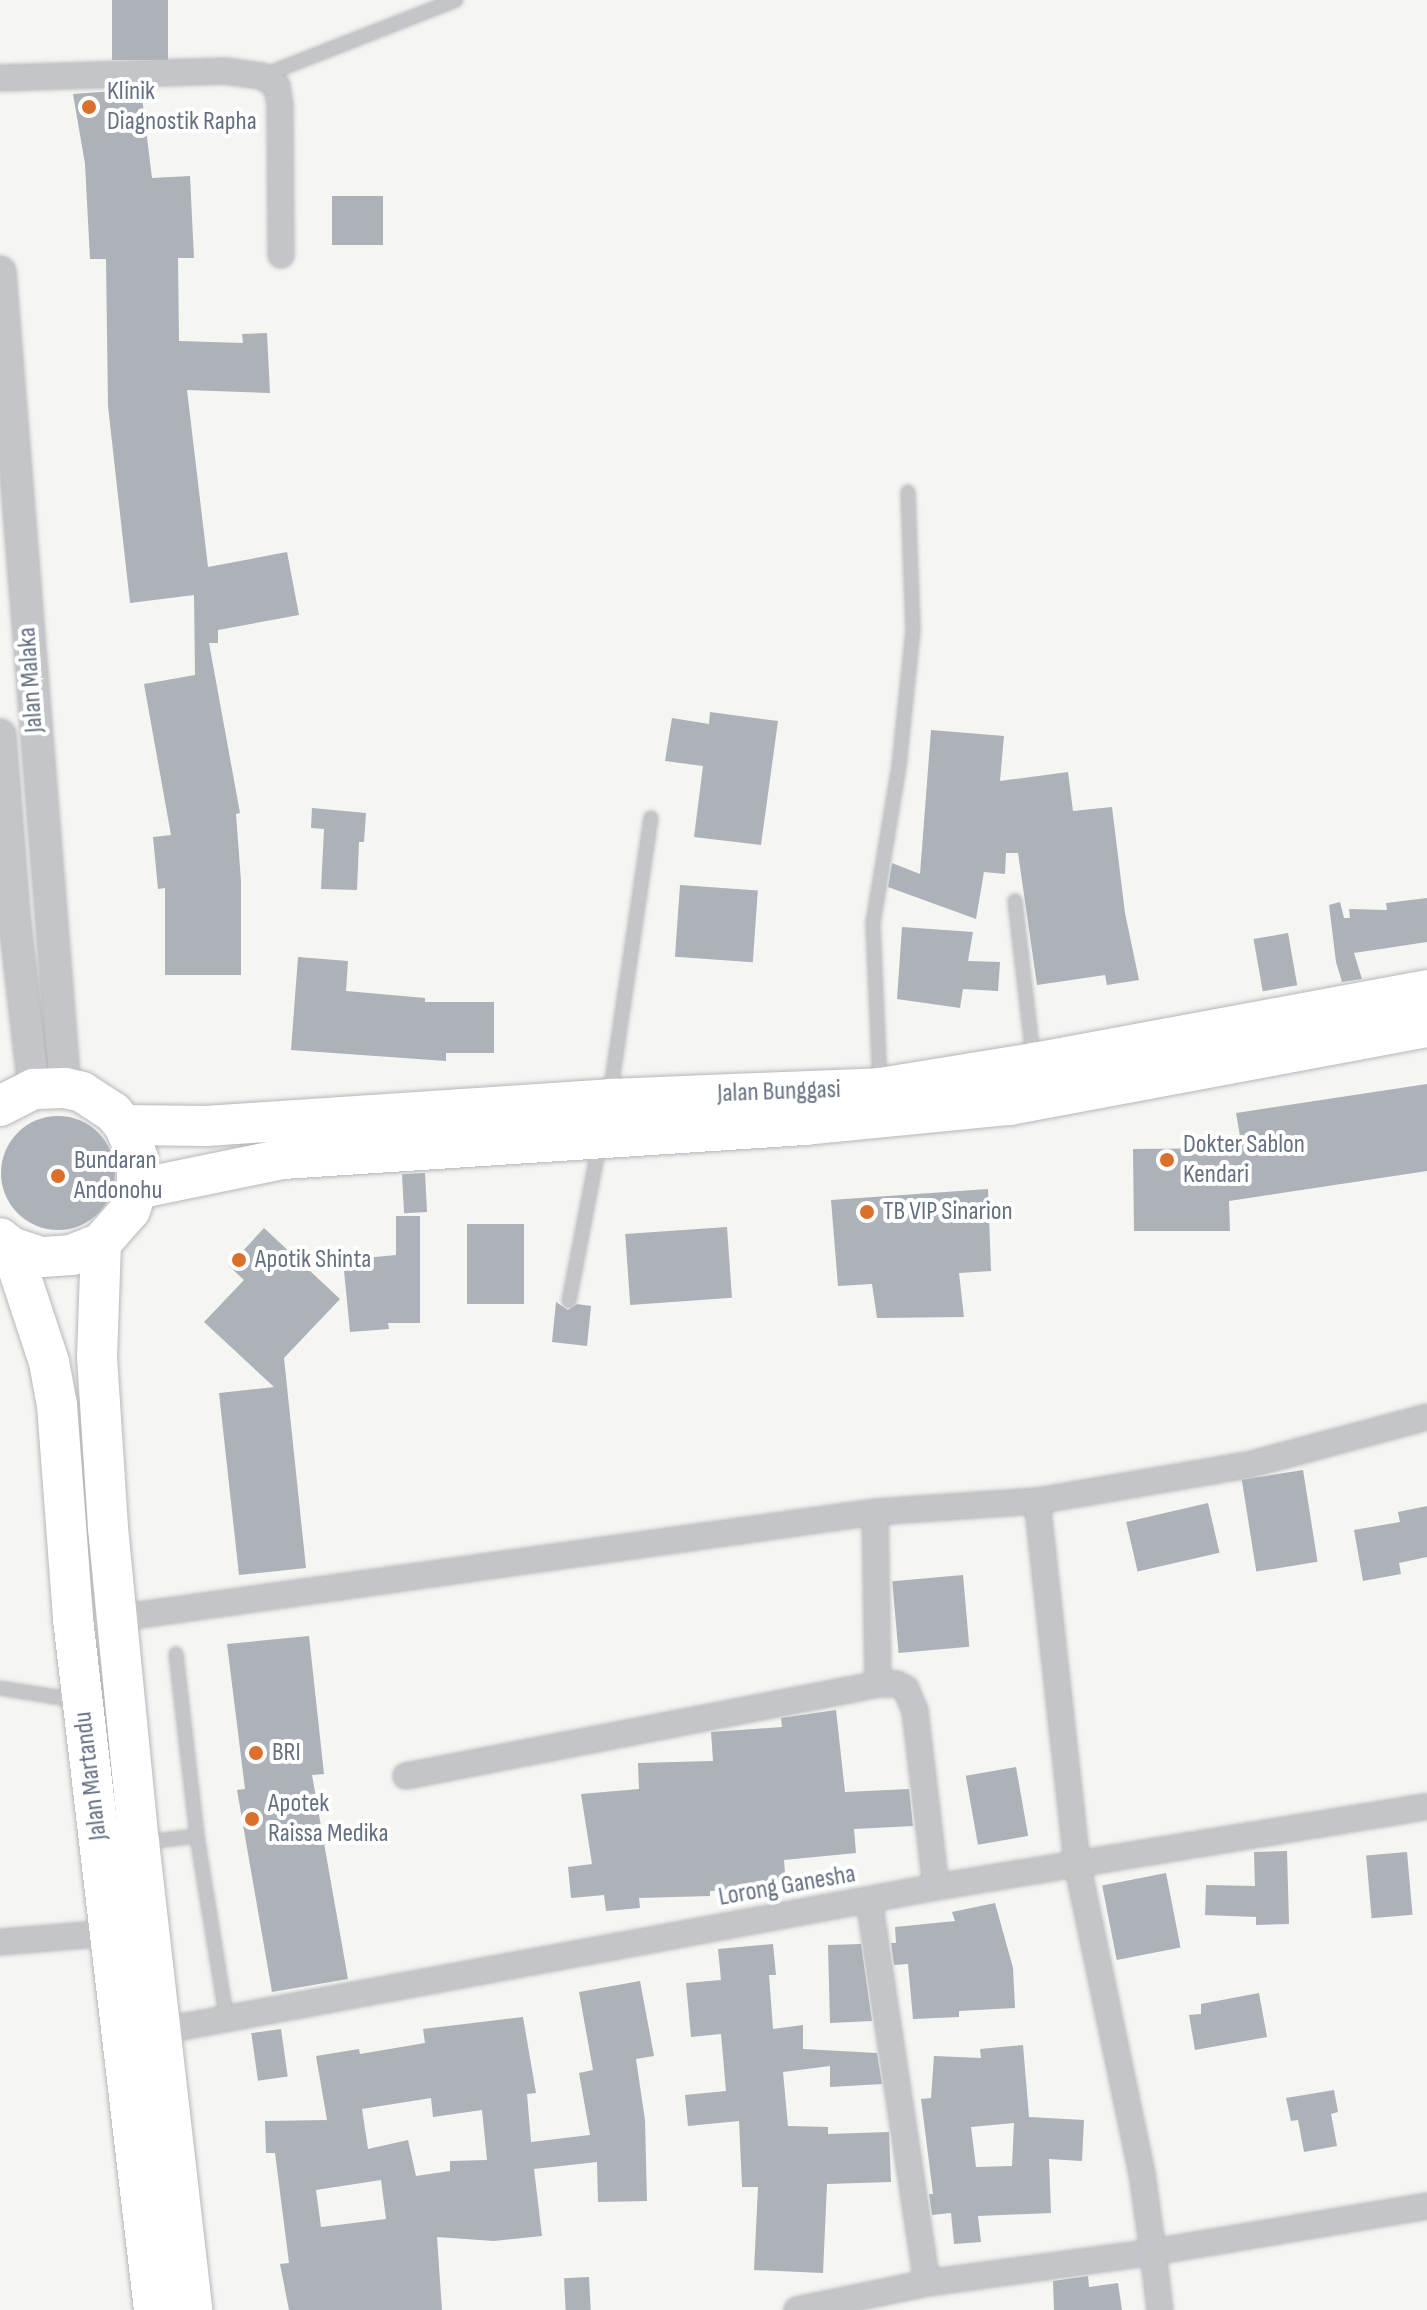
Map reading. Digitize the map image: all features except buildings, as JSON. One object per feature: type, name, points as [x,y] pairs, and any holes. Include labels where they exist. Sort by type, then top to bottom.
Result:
[{"type":"highway","name":"Jalan Bunggasi","points":[[137,1189],[283,1159],[600,1138],[1010,1105],[1157,1059],[1427,990]]},
{"type":"highway","name":"Jalan Bunggasi","points":[[124,1125],[206,1126],[610,1099],[880,1088],[1034,1063],[1157,1059],[1427,1027]]},
{"type":"highway","points":[[6,1242],[41,1257],[72,1255],[101,1243],[130,1210],[137,1189],[137,1156],[124,1125],[99,1100],[33,1095]]},
{"type":"highway","name":"Jalan Martandu","points":[[6,1242],[49,1362],[57,1405],[82,1701],[154,2310]]},
{"type":"highway","name":"Jalan Martandu","points":[[101,1243],[97,1357],[118,1618],[139,1842],[192,2310]]},
{"type":"street","points":[[0,78],[225,71],[262,76],[277,86],[280,106],[281,255]]},
{"type":"street","name":"Jalan Malaka","points":[[0,272],[33,1095]]},
{"type":"street","name":"Jalan Malaka","points":[[0,735],[8,924],[33,1095]]},
{"type":"street","points":[[118,1618],[875,1512],[1037,1501],[1248,1465],[1427,1417]]},
{"type":"street","points":[[1037,1501],[1077,1863],[1142,2174],[1160,2310]]},
{"type":"street","points":[[875,1512],[878,1684]]},
{"type":"street","points":[[406,1776],[878,1684],[897,1684],[906,1689],[915,1711],[936,1887]]},
{"type":"street","name":"Lorong Ganesha","points":[[160,2031],[936,1887],[1427,1807]]},
{"type":"street","points":[[869,1900],[927,2283]]},
{"type":"street","points":[[0,1942],[109,1933]]},
{"type":"street","points":[[797,2310],[927,2283],[1153,2252],[1427,2206]]},
{"type":"lane","points":[[262,76],[456,0]]},
{"type":"lane","points":[[880,1088],[873,923],[899,766],[913,630],[908,492]]},
{"type":"lane","points":[[610,1099],[651,818]]},
{"type":"lane","points":[[1015,901],[1034,1063]]},
{"type":"lane","points":[[569,1301],[600,1138]]},
{"type":"lane","points":[[176,1654],[197,1836],[227,2021]]},
{"type":"lane","points":[[0,1688],[82,1701]]},
{"type":"lane","points":[[139,1842],[197,1836]]},
{"type":"place","name":"Klinik Diagnostik Rapha","points":[[89,107]]},
{"type":"place","name":"Dokter Sablon Kendari","points":[[1167,1160]]},
{"type":"place","name":"Bundaran Andonohu","points":[[58,1176]]},
{"type":"place","name":"TB VIP Sinarion","points":[[867,1212]]},
{"type":"place","name":"Apotik Shinta","points":[[239,1260]]},
{"type":"place","name":"BRI","points":[[256,1753]]},
{"type":"place","name":"Apotek Raissa Medika","points":[[252,1819]]}]
